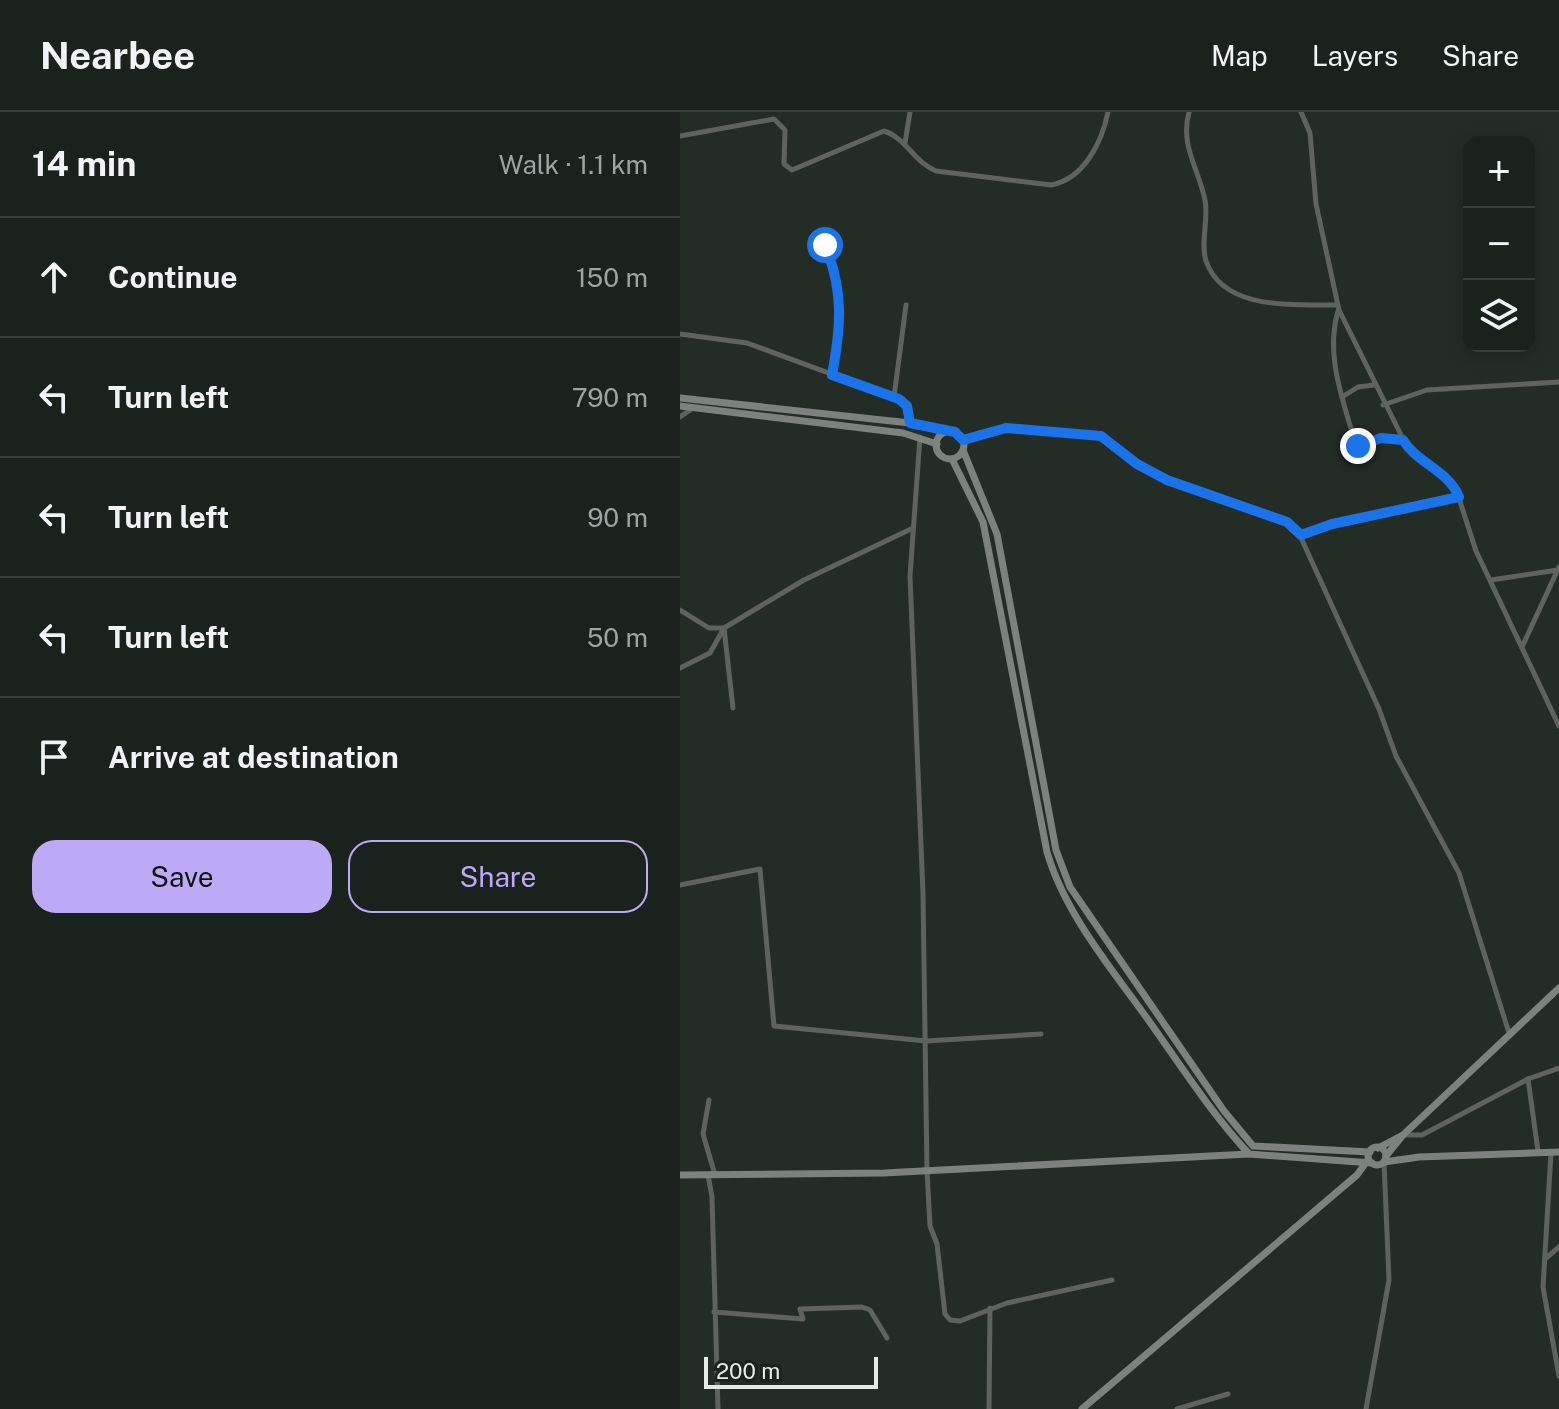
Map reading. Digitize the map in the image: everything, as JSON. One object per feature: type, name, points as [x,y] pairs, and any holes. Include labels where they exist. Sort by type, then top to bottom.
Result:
[{"type":"street","points":[[905,143],[910,112]]},
{"type":"street","points":[[680,136],[774,119],[785,130],[784,164],[792,170],[877,132],[890,133],[905,143],[927,167],[936,171],[1051,185],[1069,179],[1078,172],[1096,148],[1108,112]]},
{"type":"street","points":[[1189,112],[1184,137],[1205,201],[1205,257],[1214,273],[1250,300],[1271,305],[1338,308]]},
{"type":"street","points":[[1301,112],[1310,133],[1316,204],[1338,308],[1383,405],[1403,440],[1419,458],[1450,481],[1459,497],[1473,544],[1559,726]]},
{"type":"street","points":[[825,245],[835,270],[842,309],[832,375]]},
{"type":"street","points":[[894,397],[906,305]]},
{"type":"street","points":[[1338,308],[1334,331],[1335,370],[1358,446],[1381,438],[1403,440]]},
{"type":"street","points":[[680,334],[747,343],[894,397],[907,406],[910,423]]},
{"type":"street","points":[[1383,405],[1427,390],[1559,382]]},
{"type":"street","points":[[1342,397],[1358,387],[1374,385]]},
{"type":"street","points":[[680,398],[910,423],[955,432],[963,440],[963,450],[997,534],[1056,850],[1070,887],[1215,1099],[1253,1146],[1378,1157],[1419,1157]]},
{"type":"street","points":[[680,406],[920,437],[937,444],[942,456],[952,459],[983,522],[1047,852],[1057,879],[1120,979],[1217,1116],[1249,1154]]},
{"type":"street","points":[[680,417],[694,408]]},
{"type":"street","points":[[963,440],[1006,428],[1101,436],[1147,470],[1287,522],[1301,535],[1379,709],[1396,756],[1459,873],[1509,1033]]},
{"type":"street","points":[[937,444],[945,432]]},
{"type":"street","points":[[920,437],[910,576],[926,1041],[927,1171],[930,1226],[937,1244],[945,1314],[950,1320],[960,1321],[990,1308],[1112,1280]]},
{"type":"street","points":[[952,459],[963,450]]},
{"type":"street","points":[[1301,535],[1332,524],[1459,497]]},
{"type":"street","points":[[680,668],[710,653],[724,628],[804,580],[912,528]]},
{"type":"street","points":[[1491,580],[1559,569]]},
{"type":"street","points":[[1521,648],[1559,569]]},
{"type":"street","points":[[680,610],[709,628],[724,628]]},
{"type":"street","points":[[724,628],[733,708]]},
{"type":"street","points":[[680,885],[760,869],[774,1026],[926,1041],[1041,1034]]},
{"type":"street","points":[[1082,1409],[1403,1135],[1559,988]]},
{"type":"street","points":[[1378,1157],[1403,1135],[1422,1135],[1528,1079],[1559,1068]]},
{"type":"street","points":[[1528,1079],[1538,1151]]},
{"type":"street","points":[[709,1100],[703,1134],[712,1175],[718,1409]]},
{"type":"street","points":[[680,1175],[927,1171],[1249,1154],[1419,1157],[1538,1151],[1555,1153],[1544,1260],[1545,1311],[1559,1376]]},
{"type":"street","points":[[1366,1409],[1389,1280],[1378,1157]]},
{"type":"street","points":[[1544,1260],[1559,1247]]},
{"type":"street","points":[[714,1312],[803,1319],[800,1309],[862,1307],[870,1310],[887,1338]]},
{"type":"street","points":[[989,1409],[990,1308]]},
{"type":"street","points":[[1177,1409],[1228,1394]]},
{"type":"route","points":[[825,245],[835,270],[842,309],[832,375],[899,399],[907,406],[910,423],[955,432],[963,440],[1006,428],[1101,436],[1137,464],[1167,480],[1258,510],[1287,522],[1301,535],[1332,524],[1459,497],[1450,481],[1419,458],[1403,440],[1381,438],[1358,446]]}]
